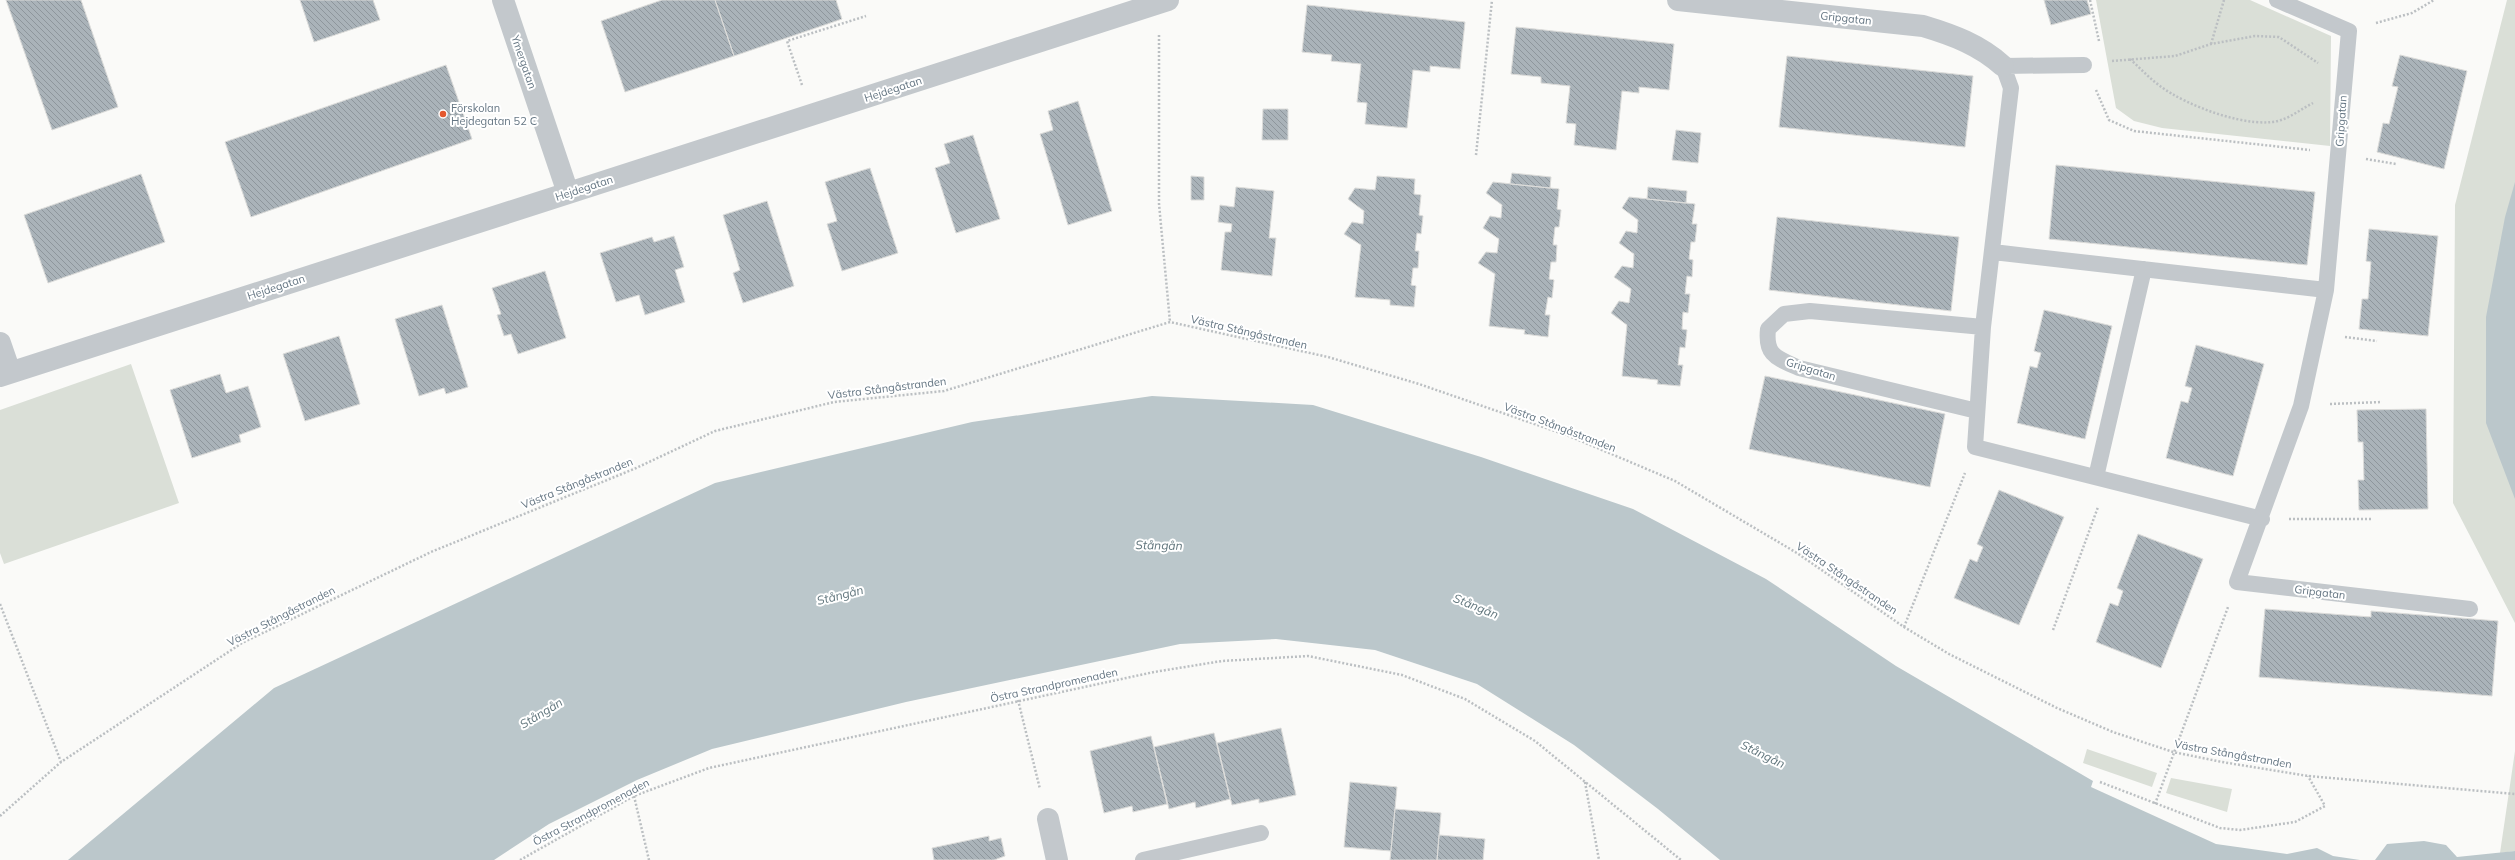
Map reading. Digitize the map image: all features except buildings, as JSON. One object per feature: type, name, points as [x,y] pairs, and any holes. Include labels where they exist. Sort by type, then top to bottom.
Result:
[{"type":"street","name":"Ymergatan","points":[[503,0],[568,193]]},
{"type":"street","name":"Gripgatan","points":[[1678,0],[1923,26],[1956,36],[1988,52],[2003,66]]},
{"type":"street","name":"Hejdegatan","points":[[5,374],[1164,2]]},
{"type":"street","points":[[0,343],[5,374]]},
{"type":"street","points":[[1048,819],[1057,860]]},
{"type":"lane","points":[[2277,0],[2349,31]]},
{"type":"lane","name":"Gripgatan","points":[[2349,31],[2326,290],[2301,406],[2262,519],[2237,582],[2470,610]]},
{"type":"lane","points":[[2003,66],[2084,65]]},
{"type":"lane","name":"Gripgatan","points":[[1975,447],[1983,327],[1994,252],[2011,88],[2003,66]]},
{"type":"lane","points":[[1994,252],[2326,290]]},
{"type":"lane","points":[[2102,479],[2144,269]]},
{"type":"lane","name":"Gripgatan","points":[[1977,411],[1799,368],[1774,357],[1766,343],[1768,330],[1784,314],[1810,311],[1983,327]]},
{"type":"lane","points":[[1975,447],[2262,519]]},
{"type":"lane","points":[[1143,860],[1262,833]]},
{"type":"path","points":[[1476,155],[1492,0]]},
{"type":"path","points":[[2090,0],[2104,62]]},
{"type":"path","points":[[2211,44],[2224,0]]},
{"type":"path","points":[[2349,31],[2412,13],[2434,0]]},
{"type":"path","points":[[1164,2],[1159,204],[1170,322]]},
{"type":"path","points":[[812,116],[787,41],[866,16]]},
{"type":"path","points":[[2346,70],[2315,62],[2279,37],[2254,36],[2211,44],[2175,56],[2130,59],[2084,65],[2110,120],[2134,131],[2339,154],[2396,164]]},
{"type":"path","points":[[2130,59],[2160,86],[2193,104],[2221,115],[2252,122],[2283,120],[2322,100],[2343,102]]},
{"type":"path","name":"Västra Stångåstranden","points":[[0,816],[61,762],[242,643],[431,552],[634,469],[715,431],[834,402],[944,391],[1170,322],[1328,357],[1419,384],[1576,439],[1675,481],[1797,553],[1904,627],[1949,654],[2057,708],[2113,732],[2173,752],[2222,762],[2308,776],[2515,794]]},
{"type":"path","points":[[2301,406],[2382,402]]},
{"type":"path","points":[[1904,627],[1935,553],[1975,447]]},
{"type":"path","points":[[2053,630],[2102,479]]},
{"type":"path","points":[[2262,519],[2373,519]]},
{"type":"path","points":[[2155,804],[2237,582]]},
{"type":"path","points":[[0,604],[61,762]]},
{"type":"path","name":"Östra Strandpromenaden","points":[[520,860],[634,796],[709,768],[1018,700],[1222,660],[1308,656],[1402,675],[1465,699],[1535,741],[1680,860]]},
{"type":"path","points":[[1018,700],[1048,819]]},
{"type":"path","points":[[2100,782],[2220,828],[2240,830],[2295,822],[2325,806],[2308,776]]},
{"type":"path","points":[[1585,782],[1599,860]]},
{"type":"path","points":[[634,796],[649,860]]},
{"type":"shaded area","points":[[2096,0],[2250,0],[2331,36],[2330,146],[2162,128],[2134,121],[2116,108]]},
{"type":"shaded area","points":[[2507,0],[2515,0],[2515,623],[2453,503],[2455,205]]},
{"type":"shaded area","points":[[131,364],[179,503],[4,564],[0,553],[0,410]]},
{"type":"shaded area","points":[[2087,749],[2157,773],[2152,787],[2083,763]]},
{"type":"shaded area","points":[[2515,751],[2515,851],[2500,853]]},
{"type":"shaded area","points":[[2171,778],[2232,789],[2227,812],[2166,793]]},
{"type":"water","points":[[2515,182],[2515,499],[2486,423],[2486,317],[2505,217]]},
{"type":"water","name":"Stångån","points":[[1152,396],[1313,405],[1481,457],[1633,509],[1766,579],[1896,666],[2093,781],[2091,787],[2216,844],[2287,854],[2317,848],[2333,856],[2360,860],[1720,860],[1658,809],[1574,745],[1477,684],[1375,650],[1276,639],[1180,644],[906,702],[712,749],[637,780],[549,824],[494,860],[68,860],[274,688],[715,483],[972,422]]},
{"type":"water","points":[[2424,841],[2446,845],[2457,857],[2515,851],[2515,860],[2375,860],[2387,844]]},
{"type":"place","name":"Förskolan Hejdegatan 52 C","points":[[443,114]]}]
